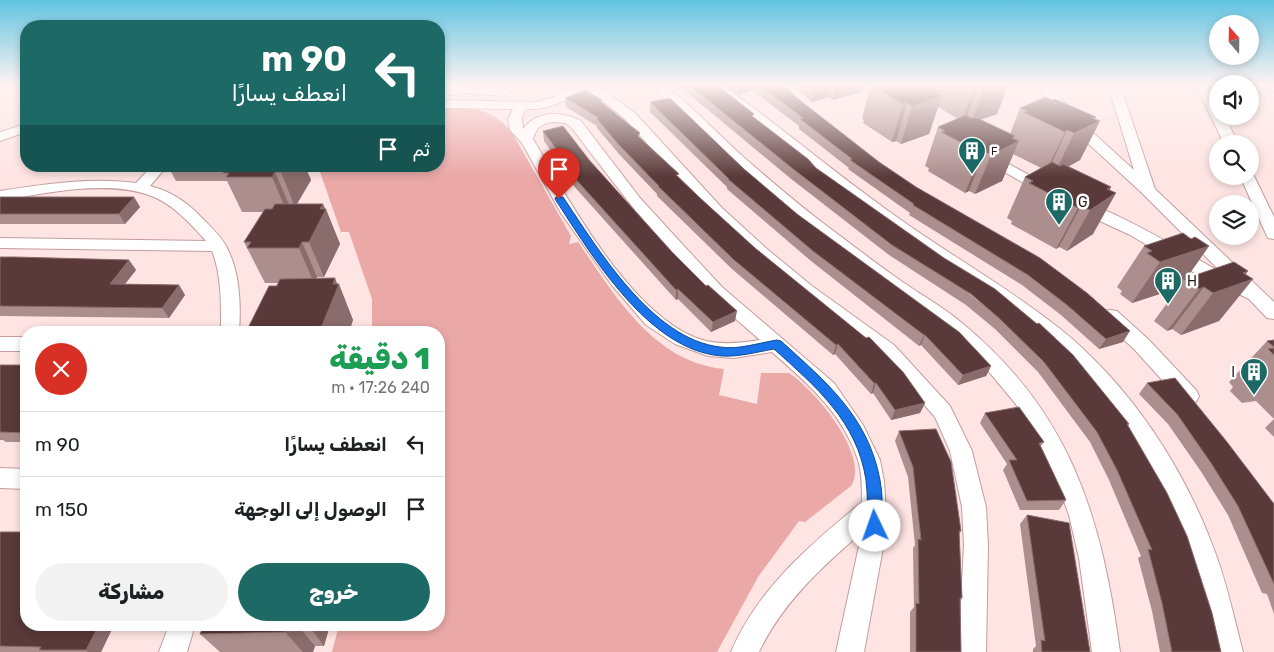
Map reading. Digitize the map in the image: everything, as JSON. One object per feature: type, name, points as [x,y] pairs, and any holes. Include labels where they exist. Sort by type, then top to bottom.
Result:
[{"type":"street","points":[[518,115],[518,132],[526,140],[551,185],[592,248],[651,319],[686,341],[702,348],[721,352],[740,351],[777,344]]},
{"type":"street","points":[[521,115],[527,121],[563,118],[576,124]]},
{"type":"street","points":[[526,140],[531,128],[554,115]]},
{"type":"street","points":[[574,115],[576,124],[635,201],[716,291],[827,389],[855,431],[868,460],[873,481],[875,526],[850,652]]},
{"type":"street","points":[[629,115],[716,210],[761,253],[806,290],[887,350],[943,412],[961,451],[974,507],[976,545],[972,652]]},
{"type":"street","points":[[692,115],[766,185],[836,241],[955,328],[999,370],[1022,396],[1041,424],[1074,491],[1087,533],[1102,606],[1106,652]]},
{"type":"street","points":[[754,115],[862,200],[1026,312],[1082,360],[1107,386],[1144,434],[1198,538],[1218,604],[1229,652]]},
{"type":"street","points":[[1068,115],[1274,313]]},
{"type":"street","points":[[1124,115],[1147,190]]},
{"type":"street","points":[[0,137],[20,130]]},
{"type":"street","points":[[0,144],[20,137]]},
{"type":"street","points":[[973,149],[1061,197],[1136,231],[1199,268],[1255,295]]},
{"type":"street","points":[[139,189],[155,172]]},
{"type":"street","points":[[1251,185],[1274,234]]},
{"type":"street","points":[[0,196],[73,186],[103,186],[154,192],[173,201],[188,212],[218,246],[224,264],[230,326]]},
{"type":"street","points":[[0,243],[218,246]]},
{"type":"street","points":[[1098,307],[1141,344],[1202,412]]},
{"type":"street","points":[[0,344],[20,344]]},
{"type":"street","points":[[0,478],[20,479]]},
{"type":"street","points":[[745,652],[765,616],[785,589],[816,556],[874,507]]},
{"type":"street","points":[[174,652],[180,631]]},
{"type":"shaded area","points":[[445,115],[493,115],[511,131],[571,236],[569,244],[578,242],[606,283],[638,323],[656,340],[676,354],[699,364],[724,369],[719,395],[757,404],[761,373],[789,373],[800,381],[825,408],[847,441],[853,458],[855,473],[851,486],[805,522],[799,521],[758,577],[717,652],[332,652],[337,631],[445,631],[445,326],[372,326],[372,299],[349,232],[341,232],[320,172],[445,172]]},
{"type":"building","points":[[595,115],[618,115],[640,133],[638,136],[679,174],[676,175],[755,248],[866,338],[869,337],[903,372],[925,403],[895,410],[876,383],[838,344],[836,345],[733,259],[658,186],[619,145],[597,119],[599,118]]},
{"type":"building","points":[[664,115],[688,115],[744,169],[797,214],[959,332],[991,366],[963,375],[925,335],[813,251],[729,179]]},
{"type":"building","points":[[727,115],[753,115],[808,159],[816,168],[944,258],[995,289],[1037,324],[1039,323],[1073,355],[1129,424],[1127,424],[1167,493],[1187,536],[1212,613],[1221,652],[1172,652],[1148,549],[1152,550],[1117,470],[1097,432],[1044,362],[971,294],[892,245]]},
{"type":"building","points":[[800,115],[819,115],[879,162],[916,187],[1040,258],[1087,293],[1130,331],[1106,339],[1067,305],[1028,275],[913,205],[850,160],[852,159],[800,119],[803,118]]},
{"type":"building","points":[[967,115],[972,118],[975,117],[1015,136],[1012,138],[1019,141],[991,155],[984,151],[981,153],[941,132],[945,131],[938,127]]},
{"type":"building","points":[[1030,115],[1092,115],[1096,117],[1092,118],[1100,121],[1074,133],[1067,130],[1065,132]]},
{"type":"building","points":[[563,126],[590,161],[672,252],[706,286],[708,285],[737,311],[713,322],[678,289],[676,290],[563,165],[554,151],[557,150],[543,131]]},
{"type":"building","points":[[1052,162],[1060,166],[1063,164],[1111,187],[1107,189],[1116,193],[1090,210],[1081,206],[1078,208],[1029,183],[1033,181],[1025,177]]},
{"type":"building","points":[[275,172],[272,177],[226,177],[229,173],[223,173]]},
{"type":"building","points":[[0,197],[134,197],[119,214],[0,214]]},
{"type":"building","points":[[275,204],[323,204],[320,209],[326,209],[309,242],[302,242],[299,248],[247,248],[251,242],[244,242],[265,209],[272,209]]},
{"type":"building","points":[[1183,233],[1191,239],[1195,237],[1209,246],[1160,262],[1147,253],[1152,251],[1144,246]]},
{"type":"building","points":[[0,257],[129,260],[110,284],[179,285],[162,308],[0,306]]},
{"type":"building","points":[[1234,262],[1248,271],[1243,273],[1253,279],[1213,293],[1204,287],[1199,289],[1184,279]]},
{"type":"building","points":[[335,278],[333,284],[339,284],[322,326],[249,326],[269,286],[277,286],[280,279]]},
{"type":"building","points":[[1274,340],[1274,347],[1267,341]]},
{"type":"building","points":[[1274,348],[1274,355],[1268,349]]},
{"type":"building","points":[[0,365],[20,365],[20,433],[0,432]]},
{"type":"building","points":[[1175,378],[1274,504],[1274,584],[1238,506],[1211,463],[1177,414],[1147,383]]},
{"type":"building","points":[[1019,407],[1044,442],[1039,443],[1066,500],[1027,501],[1009,460],[1017,460],[985,413]]},
{"type":"building","points":[[936,429],[951,462],[961,531],[959,531],[962,598],[960,598],[961,652],[916,652],[916,603],[919,604],[918,539],[921,540],[913,467],[899,431]]},
{"type":"building","points":[[1027,515],[1069,523],[1090,652],[1042,652],[1041,640],[1045,641]]},
{"type":"building","points":[[0,532],[20,532],[20,631],[96,631],[86,650],[39,650],[41,647],[0,646]]},
{"type":"building","points":[[201,631],[285,631],[285,632],[200,634]]},
{"type":"place","name":"F","points":[[972,175]]},
{"type":"place","name":"G","points":[[1059,226]]},
{"type":"place","name":"H","points":[[1168,305]]},
{"type":"place","name":"I","points":[[1254,396]]},
{"type":"route","points":[[559,199],[592,248],[637,305],[666,330],[702,348],[721,352],[740,351],[777,344],[827,389],[855,431],[868,460],[873,481],[875,526]]}]
